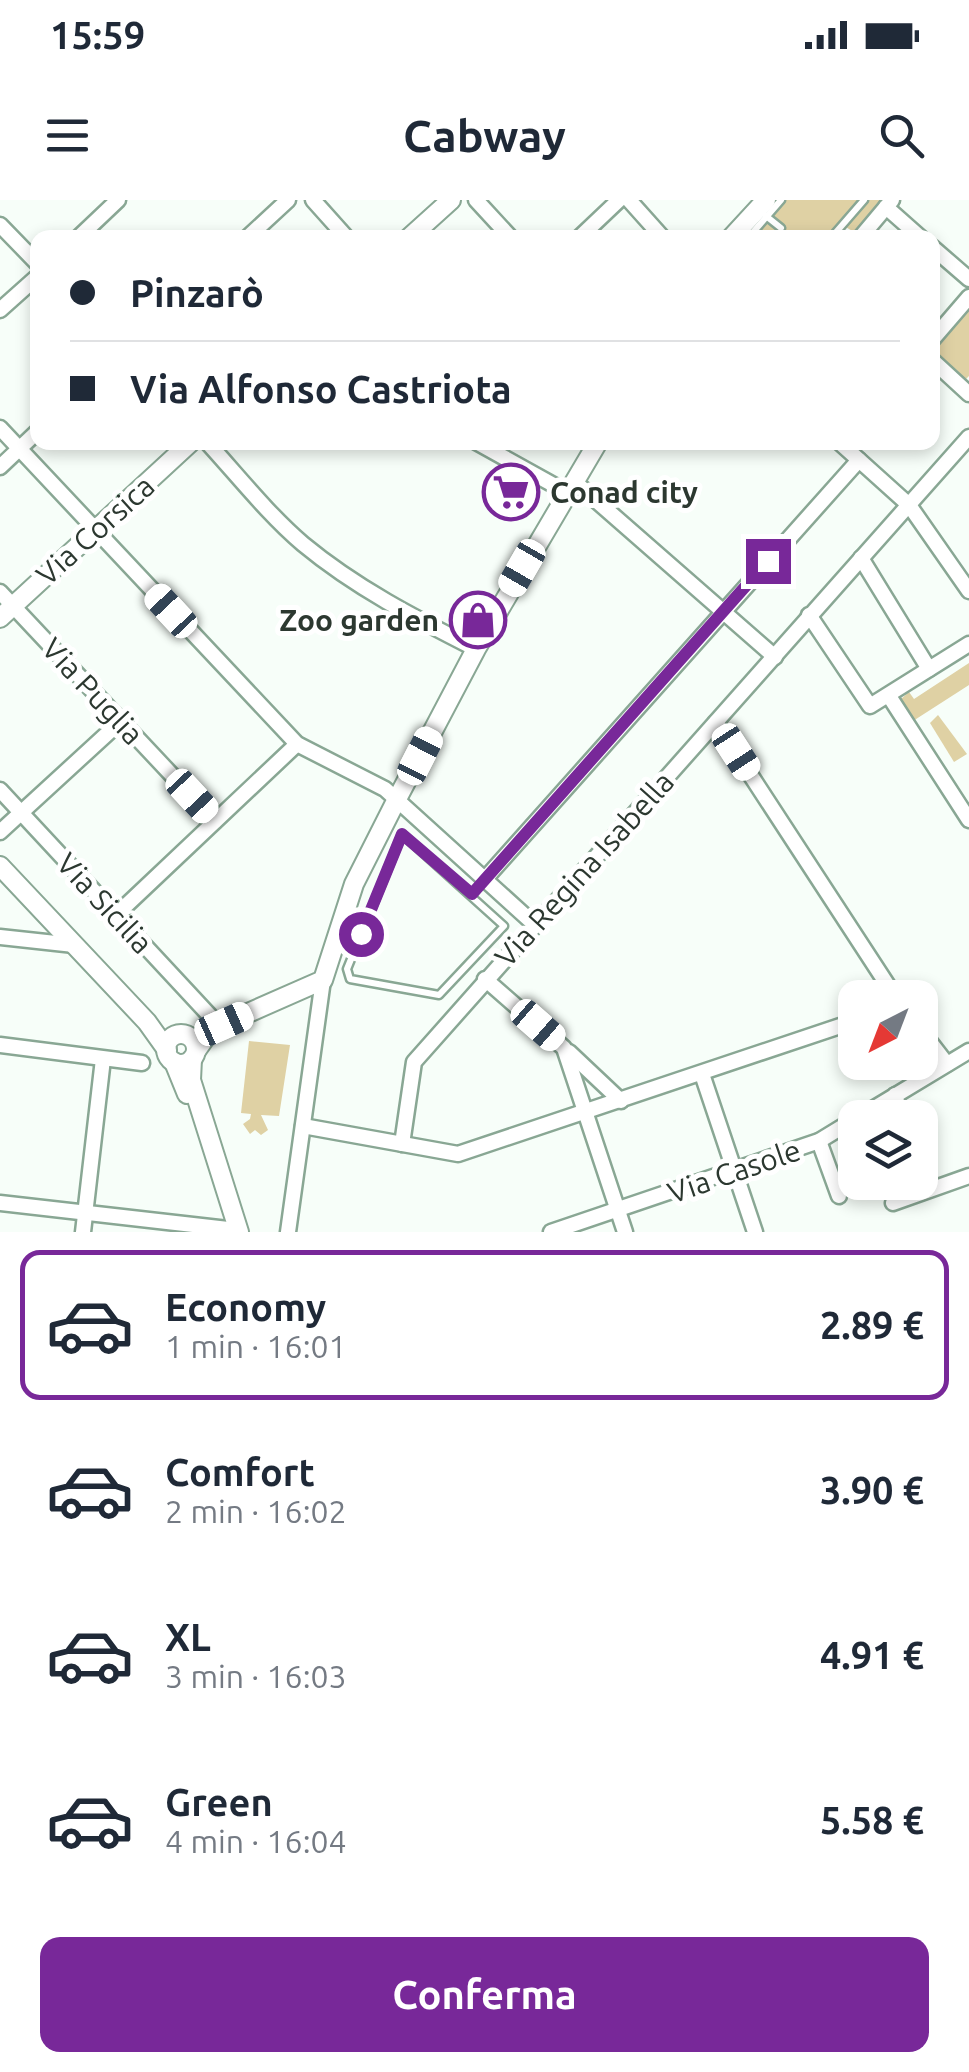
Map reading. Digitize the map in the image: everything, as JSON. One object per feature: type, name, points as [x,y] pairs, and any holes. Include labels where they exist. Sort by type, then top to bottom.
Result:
[{"type":"street","points":[[86,230],[118,200]]},
{"type":"street","points":[[256,230],[288,200]]},
{"type":"street","points":[[313,200],[340,230]]},
{"type":"street","points":[[418,230],[451,200]]},
{"type":"street","points":[[476,200],[504,230]]},
{"type":"street","points":[[587,230],[619,200]]},
{"type":"street","points":[[628,200],[656,230]]},
{"type":"street","points":[[866,230],[888,203],[913,230]]},
{"type":"street","points":[[741,230],[766,208]]},
{"type":"street","points":[[0,225],[30,256]]},
{"type":"street","points":[[940,255],[969,279]]},
{"type":"street","points":[[0,310],[30,283]]},
{"type":"street","points":[[940,331],[969,298]]},
{"type":"street","points":[[940,367],[969,394]]},
{"type":"street","points":[[0,428],[297,744],[385,790],[534,924]]},
{"type":"street","name":"Via Regina Isabella","points":[[402,1144],[414,1062],[969,436]]},
{"type":"street","points":[[0,467],[30,439]]},
{"type":"street","name":"Via Corsica","points":[[4,605],[95,531],[182,450]]},
{"type":"street","points":[[214,450],[318,556],[378,598],[476,649]]},
{"type":"street","points":[[493,450],[571,487],[775,657]]},
{"type":"street","points":[[288,1232],[323,980],[354,884],[476,649],[593,450]]},
{"type":"street","points":[[848,450],[910,506],[969,591]]},
{"type":"street","points":[[485,879],[858,460]]},
{"type":"street","points":[[861,558],[930,668]]},
{"type":"street","name":"Via Puglia","points":[[4,605],[215,821]]},
{"type":"street","points":[[810,615],[870,706],[969,644]]},
{"type":"street","points":[[889,696],[969,820]]},
{"type":"street","points":[[0,832],[120,720]]},
{"type":"street","points":[[716,722],[884,980]]},
{"type":"street","points":[[116,915],[297,744]]},
{"type":"street","name":"Via Sicilia","points":[[0,790],[116,915],[209,1025]]},
{"type":"street","points":[[0,866],[147,1022],[182,1049],[232,1231],[0,1203]]},
{"type":"street","points":[[0,937],[74,945]]},
{"type":"street","points":[[485,979],[620,1101]]},
{"type":"street","points":[[182,1049],[209,1025],[323,980]]},
{"type":"street","points":[[304,1126],[458,1154],[838,1028]]},
{"type":"street","points":[[0,1046],[142,1063]]},
{"type":"street","points":[[564,1048],[625,1232]]},
{"type":"street","name":"Via Casole","points":[[887,1100],[969,1051]]},
{"type":"street","points":[[938,1052],[947,1064]]},
{"type":"street","points":[[84,1232],[104,1058]]},
{"type":"street","points":[[702,1074],[755,1232]]},
{"type":"street","points":[[895,1095],[897,1100]]},
{"type":"street","name":"Via Casole","points":[[551,1232],[735,1172],[819,1141],[838,1129]]},
{"type":"street","points":[[819,1141],[838,1196]]},
{"type":"street","points":[[938,1187],[969,1176]]},
{"type":"street","points":[[893,1202],[899,1200]]},
{"type":"lane","points":[[753,230],[766,208],[781,200]]},
{"type":"lane","points":[[839,230],[864,200]]},
{"type":"lane","points":[[766,208],[781,228]]},
{"type":"lane","points":[[402,834],[472,894],[504,926],[439,996],[350,980],[347,969],[402,834]]},
{"type":"lane","points":[[369,854],[390,864]]},
{"type":"lane","points":[[472,894],[485,879]]},
{"type":"lane","points":[[468,964],[485,979]]},
{"type":"shaded area","points":[[778,200],[882,200],[856,230],[844,226],[840,230],[751,230]]},
{"type":"shaded area","points":[[969,310],[969,376],[965,380],[940,358],[940,344]]},
{"type":"shaded area","points":[[969,663],[969,685],[913,721],[901,699],[909,692],[914,699]]},
{"type":"shaded area","points":[[938,715],[967,754],[954,762],[930,723]]},
{"type":"shaded area","points":[[249,1041],[290,1045],[279,1116],[261,1115],[268,1130],[261,1135],[255,1130],[250,1134],[243,1124],[251,1114],[241,1113]]},
{"type":"place","name":"Conad city","points":[[511,492]]},
{"type":"place","name":"Zoo garden","points":[[478,620]]},
{"type":"route","points":[[361,934],[402,834],[472,894],[768,561]]}]
